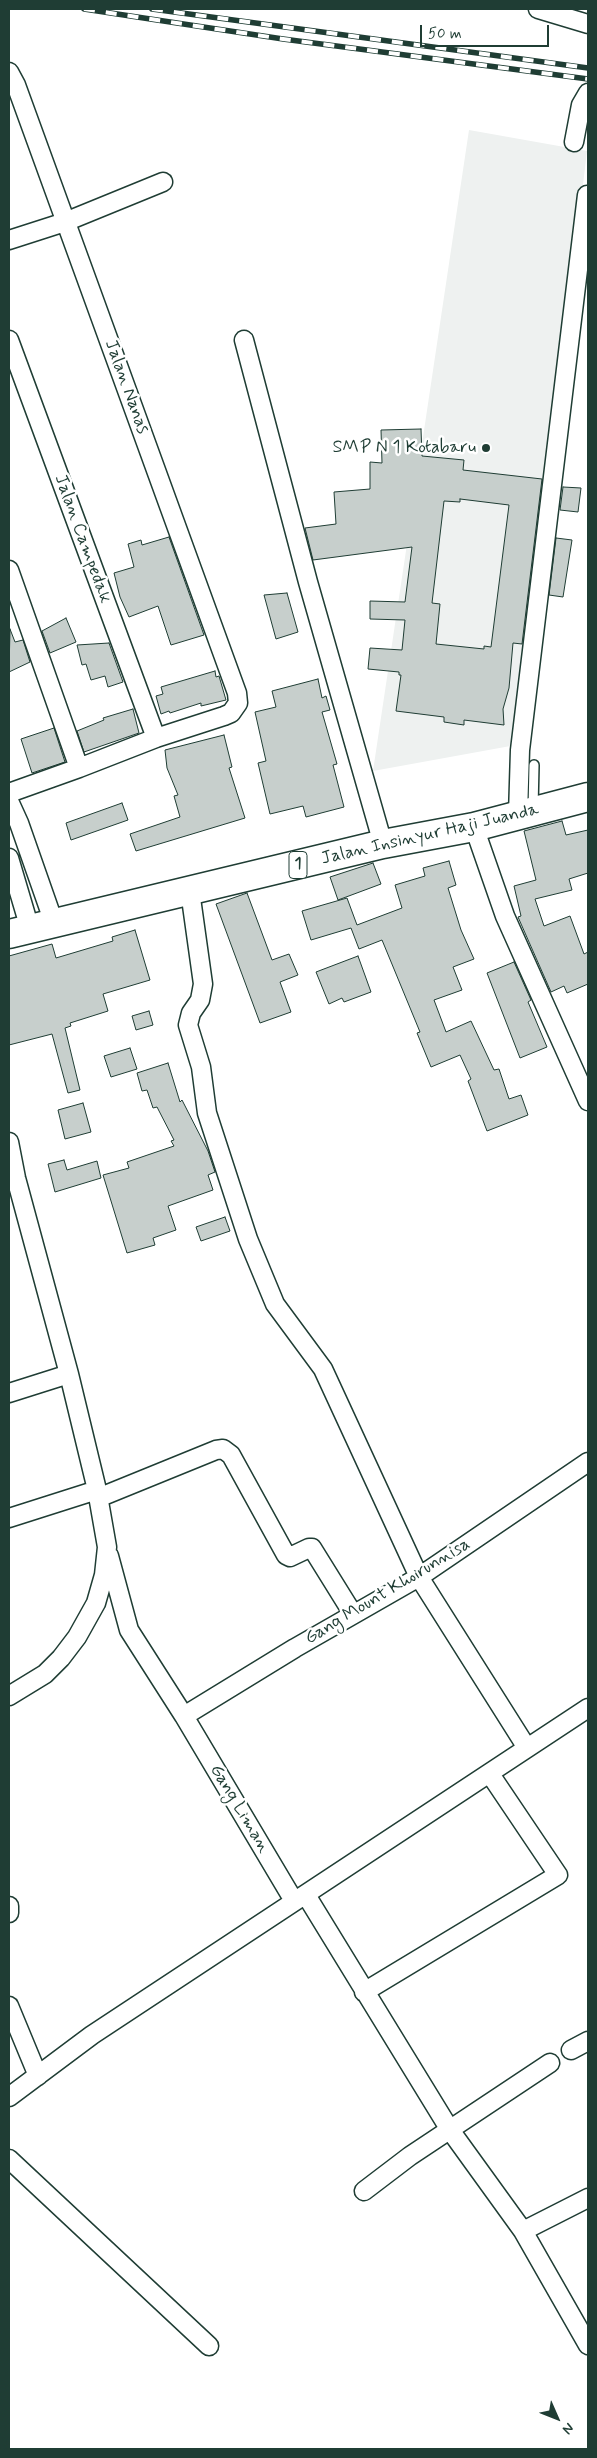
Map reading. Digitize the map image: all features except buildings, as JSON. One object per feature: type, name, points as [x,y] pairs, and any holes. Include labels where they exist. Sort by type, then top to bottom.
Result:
[{"type":"highway","name":"Jalan Insinyur Haji Juanda","points":[[31,929],[384,844],[474,827],[588,797]]},
{"type":"street","points":[[538,9],[588,24]]},
{"type":"street","name":"Jalan Nanas","points":[[9,72],[16,84],[237,693],[238,704],[231,713],[156,738]]},
{"type":"street","points":[[574,142],[582,105],[588,93]]},
{"type":"street","points":[[9,240],[66,222],[163,182]]},
{"type":"street","points":[[526,813],[520,750],[587,195]]},
{"type":"street","name":"Jalan Campedak","points":[[9,340],[156,738]]},
{"type":"street","points":[[244,340],[308,582],[384,844]]},
{"type":"street","points":[[9,570],[79,768]]},
{"type":"street","points":[[9,793],[156,738]]},
{"type":"street","points":[[9,801],[19,823],[31,929]]},
{"type":"street","points":[[474,827],[506,916],[588,1101]]},
{"type":"street","points":[[9,858],[31,929]]},
{"type":"street","points":[[190,892],[203,984],[200,1000],[191,1013],[188,1025],[201,1067],[207,1113],[234,1202],[274,1304],[323,1369],[419,1577],[527,1748]]},
{"type":"street","points":[[9,1142],[12,1179],[69,1374],[98,1494],[107,1546],[104,1575],[96,1603],[77,1637],[61,1658],[45,1674],[9,1696]]},
{"type":"street","points":[[9,1393],[69,1374]]},
{"type":"street","points":[[9,1518],[98,1494],[216,1450],[228,1452],[286,1555],[290,1557],[312,1548],[353,1614]]},
{"type":"street","name":"Gang Mount Khoirunnisa","points":[[184,1716],[295,1648],[419,1577],[588,1462]]},
{"type":"street","name":"Gang Liman","points":[[107,1546],[128,1630],[300,1898],[364,1992],[450,2130],[523,2232],[588,2345]]},
{"type":"street","points":[[9,2097],[92,2035],[588,1708]]},
{"type":"street","points":[[364,1992],[558,1875],[490,1774]]},
{"type":"street","points":[[9,1906],[9,1913]]},
{"type":"street","points":[[9,2006],[38,2076]]},
{"type":"street","points":[[571,2050],[588,2041]]},
{"type":"street","points":[[364,2191],[410,2156],[550,2063]]},
{"type":"street","points":[[9,2159],[209,2346]]},
{"type":"street","points":[[523,2232],[588,2198]]},
{"type":"lane","points":[[526,813],[534,765]]},
{"type":"shaded area","name":"SMP N 1 Kotabaru","points":[[469,130],[587,151],[516,745],[373,771]]},
{"type":"railway","points":[[84,9],[283,39],[588,79]]},
{"type":"railway","points":[[152,9],[588,68]]},
{"type":"place","name":"SMP N 1 Kotabaru","points":[[486,448]]}]
